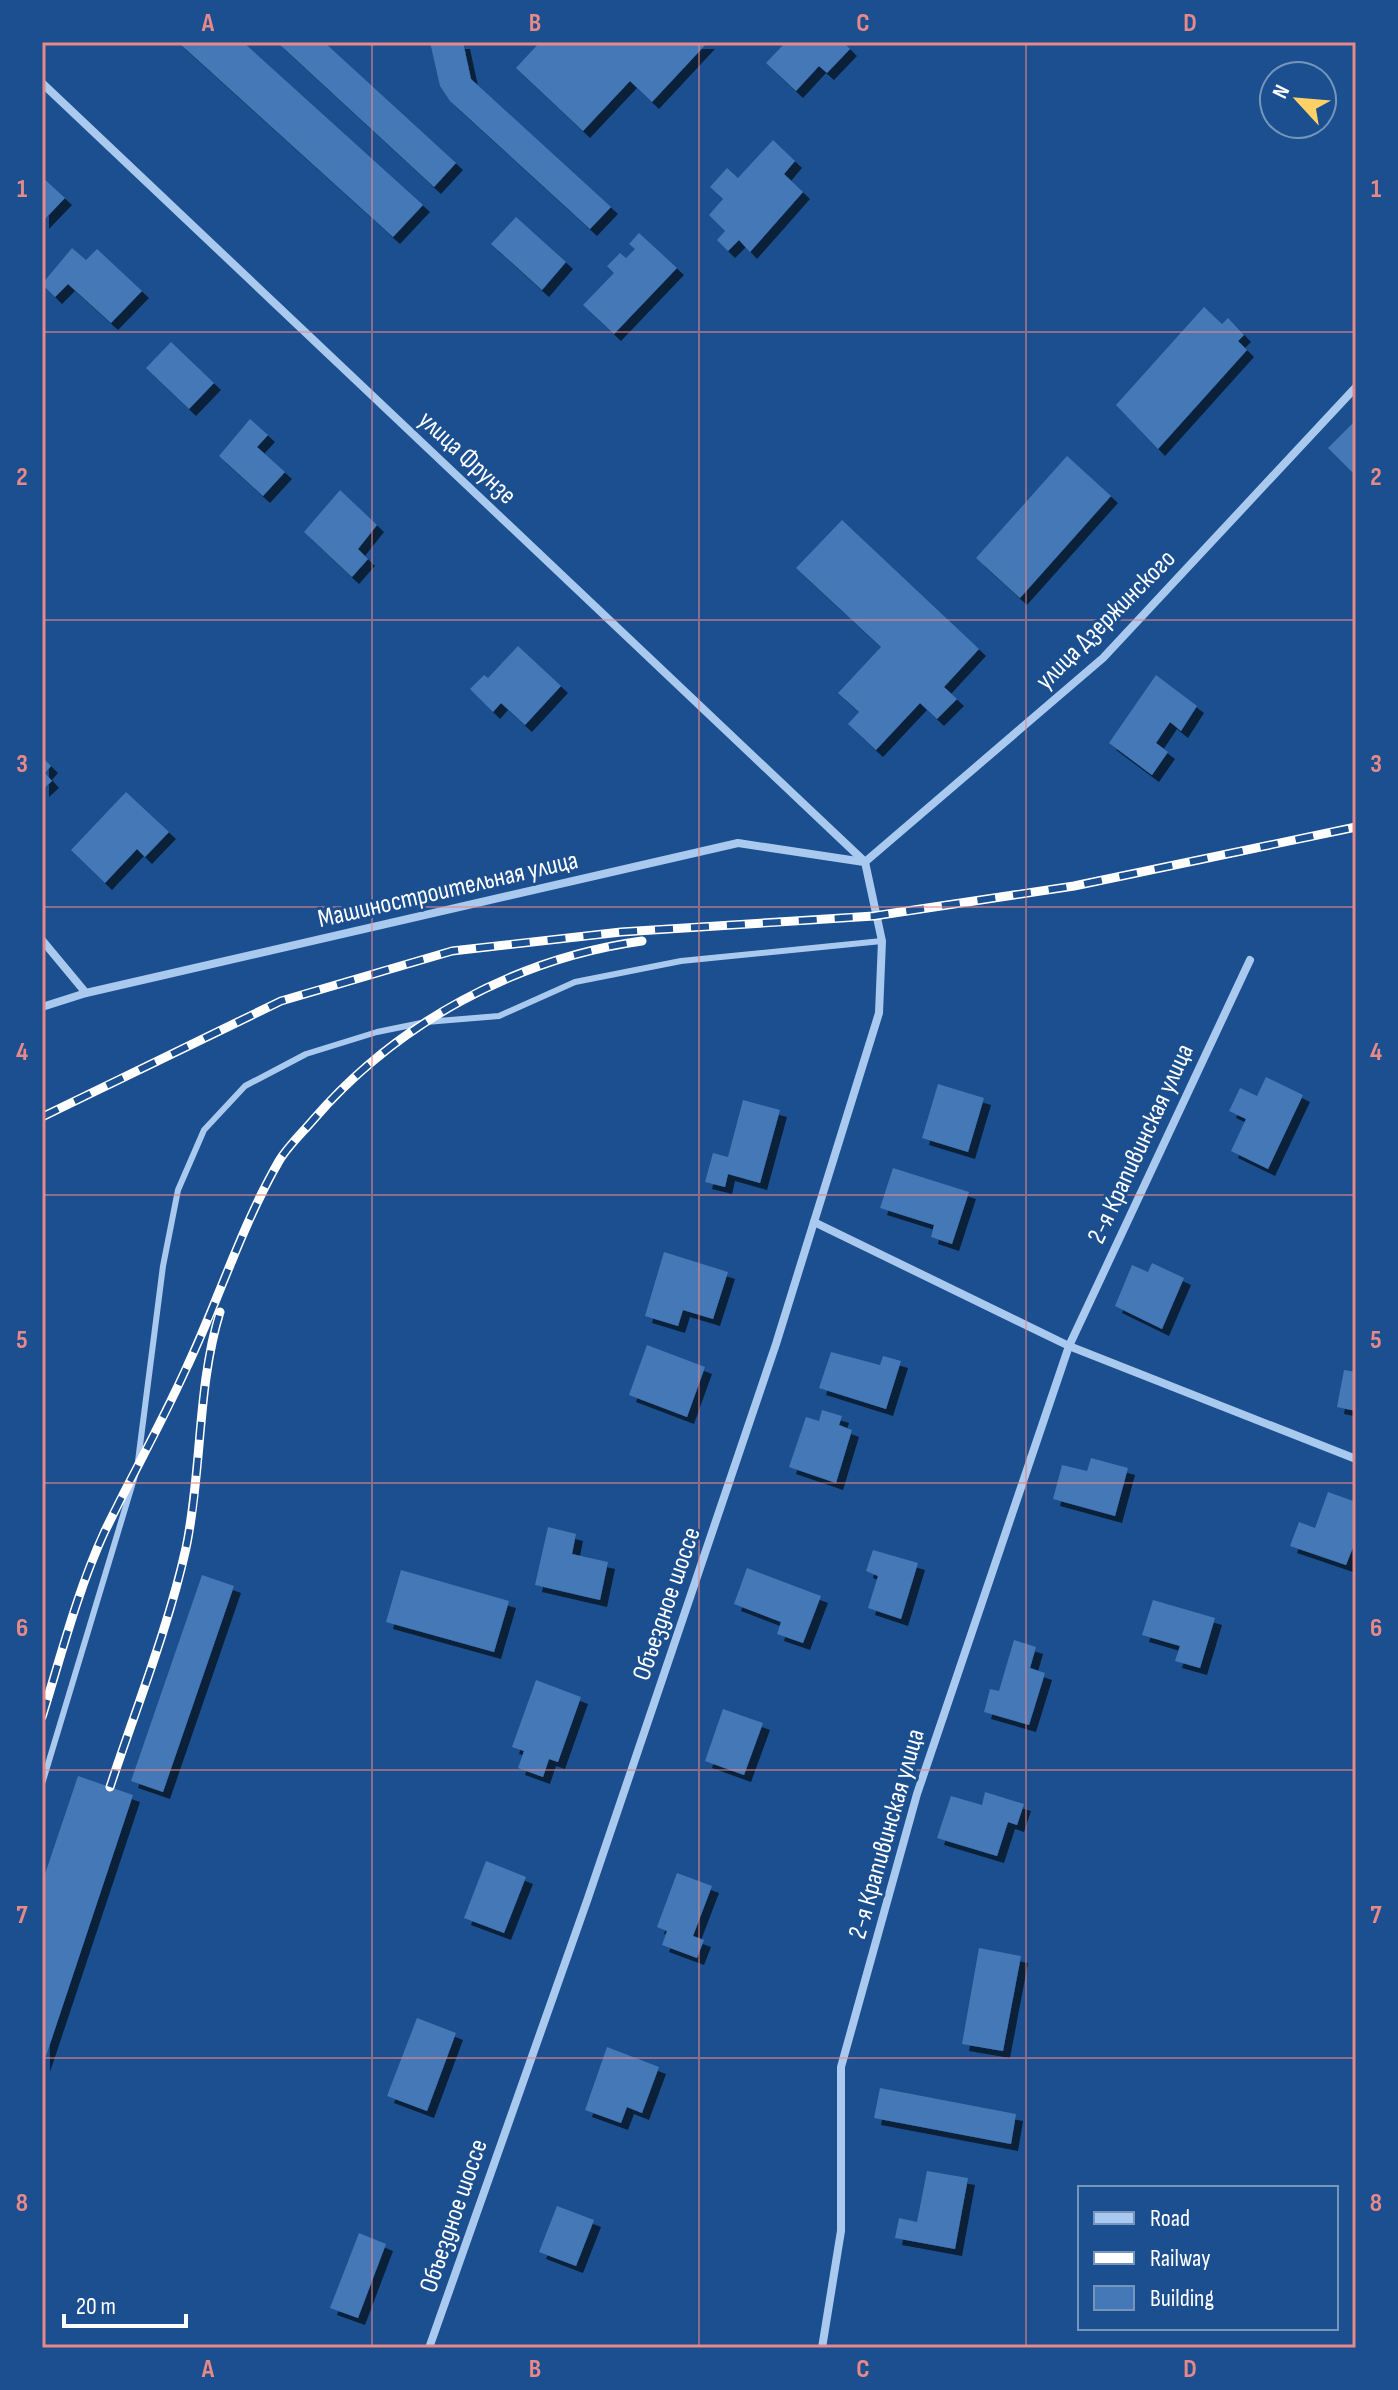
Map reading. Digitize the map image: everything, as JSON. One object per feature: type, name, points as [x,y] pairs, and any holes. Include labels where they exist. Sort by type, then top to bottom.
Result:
[{"type":"street","name":"улица Фрунзе","points":[[42,83],[865,862]]},
{"type":"street","name":"улица Дзержинского","points":[[865,862],[1103,658],[1356,387]]},
{"type":"street","name":"Машиностроительная улица","points":[[42,1007],[86,993],[738,843],[865,862]]},
{"type":"street","name":"Объездное шоссе","points":[[429,2348],[593,1883],[776,1344],[879,1013],[882,941],[865,862]]},
{"type":"street","points":[[42,940],[86,993]]},
{"type":"street","name":"2-я Крапивинская улица","points":[[822,2348],[841,2231],[841,2067],[917,1794],[1069,1346],[1250,960]]},
{"type":"street","points":[[814,1222],[1069,1346],[1356,1459]]},
{"type":"lane","points":[[42,1784],[137,1469],[163,1266],[178,1190],[204,1130],[245,1086],[306,1054],[377,1032],[426,1022],[499,1016],[575,982],[681,961],[882,941]]},
{"type":"building","points":[[178,42],[243,42],[423,205],[393,237]]},
{"type":"building","points":[[277,42],[324,42],[456,163],[434,187]]},
{"type":"building","points":[[430,42],[463,42],[471,79],[611,207],[590,229],[450,101],[440,86]]},
{"type":"building","points":[[540,42],[708,42],[652,102],[630,81],[583,131],[516,68]]},
{"type":"building","points":[[786,42],[843,42],[850,49],[827,73],[819,66],[796,91],[766,63]]},
{"type":"building","points":[[773,140],[795,161],[784,174],[803,192],[750,252],[739,240],[728,251],[717,240],[725,231],[709,215],[723,199],[710,187],[727,168],[738,178]]},
{"type":"building","points":[[42,177],[65,198],[42,222]]},
{"type":"building","points":[[516,217],[566,262],[542,290],[491,244]]},
{"type":"building","points":[[639,233],[677,268],[614,334],[583,305],[614,273],[607,266],[620,253],[626,258],[635,249],[629,244]]},
{"type":"building","points":[[72,248],[86,260],[97,249],[142,291],[111,323],[68,284],[55,297],[42,284]]},
{"type":"building","points":[[1204,307],[1222,324],[1228,318],[1244,335],[1238,341],[1247,350],[1158,449],[1116,405]]},
{"type":"building","points":[[171,342],[214,383],[189,409],[146,368]]},
{"type":"building","points":[[250,419],[268,435],[257,447],[285,472],[263,496],[219,456]]},
{"type":"building","points":[[1356,420],[1356,476],[1328,448]]},
{"type":"building","points":[[1067,456],[1111,496],[1020,598],[976,558]]},
{"type":"building","points":[[340,490],[377,525],[358,549],[368,559],[352,577],[304,532]]},
{"type":"building","points":[[842,520],[979,649],[944,687],[957,699],[937,719],[920,703],[876,750],[848,724],[859,712],[838,693],[881,647],[796,568]]},
{"type":"building","points":[[518,646],[561,686],[525,725],[501,703],[493,712],[470,689],[484,675],[488,678]]},
{"type":"building","points":[[1156,675],[1197,706],[1181,731],[1170,722],[1156,743],[1168,752],[1152,775],[1109,743]]},
{"type":"building","points":[[42,757],[51,766],[45,773],[52,781],[42,790]]},
{"type":"building","points":[[126,792],[169,832],[145,857],[137,849],[105,883],[71,850]]},
{"type":"building","points":[[1266,1077],[1303,1095],[1268,1169],[1231,1151],[1246,1119],[1229,1111],[1240,1088],[1257,1096]]},
{"type":"building","points":[[938,1084],[984,1098],[968,1152],[922,1138]]},
{"type":"building","points":[[743,1100],[780,1110],[760,1183],[728,1174],[725,1187],[705,1182],[713,1153],[728,1157]]},
{"type":"building","points":[[893,1168],[969,1192],[952,1244],[931,1237],[934,1225],[880,1208]]},
{"type":"building","points":[[664,1252],[728,1272],[713,1319],[683,1310],[678,1326],[645,1316]]},
{"type":"building","points":[[1152,1263],[1184,1278],[1162,1329],[1115,1306],[1132,1265],[1148,1272]]},
{"type":"building","points":[[647,1345],[705,1367],[687,1417],[629,1395]]},
{"type":"building","points":[[831,1352],[880,1365],[883,1356],[901,1361],[886,1409],[819,1388]]},
{"type":"building","points":[[1344,1370],[1356,1372],[1356,1411],[1337,1407]]},
{"type":"building","points":[[822,1410],[842,1416],[839,1425],[852,1430],[836,1483],[789,1467],[806,1417],[819,1421]]},
{"type":"building","points":[[1091,1458],[1128,1468],[1115,1516],[1053,1499],[1062,1465],[1087,1471]]},
{"type":"building","points":[[1328,1492],[1356,1502],[1356,1540],[1346,1565],[1290,1546],[1299,1522],[1315,1528]]},
{"type":"building","points":[[548,1527],[576,1534],[572,1554],[608,1562],[600,1600],[535,1585]]},
{"type":"building","points":[[873,1550],[918,1563],[901,1619],[868,1608],[878,1576],[866,1571]]},
{"type":"building","points":[[747,1568],[821,1596],[803,1643],[777,1634],[781,1622],[734,1604]]},
{"type":"building","points":[[401,1570],[509,1601],[494,1652],[386,1622]]},
{"type":"building","points":[[202,1575],[234,1586],[163,1792],[131,1781]]},
{"type":"building","points":[[1153,1600],[1215,1618],[1200,1668],[1175,1661],[1180,1646],[1142,1635]]},
{"type":"building","points":[[1014,1640],[1036,1647],[1030,1668],[1045,1673],[1029,1725],[984,1712],[990,1689],[999,1691]]},
{"type":"building","points":[[536,1680],[581,1697],[558,1762],[549,1759],[543,1777],[518,1768],[524,1751],[512,1747]]},
{"type":"building","points":[[723,1709],[763,1723],[744,1775],[705,1761]]},
{"type":"building","points":[[78,1776],[133,1795],[43,2065],[42,1883]]},
{"type":"building","points":[[985,1792],[1024,1804],[1017,1825],[1008,1822],[997,1856],[937,1838],[951,1796],[982,1805]]},
{"type":"building","points":[[486,1861],[526,1877],[504,1933],[464,1918]]},
{"type":"building","points":[[677,1873],[712,1886],[693,1936],[704,1940],[697,1958],[662,1945],[667,1931],[657,1927]]},
{"type":"building","points":[[979,1948],[1021,1956],[1003,2051],[962,2044]]},
{"type":"building","points":[[417,2018],[456,2033],[427,2111],[387,2096]]},
{"type":"building","points":[[607,2047],[659,2067],[642,2113],[627,2107],[621,2123],[585,2110]]},
{"type":"building","points":[[880,2088],[1016,2114],[1011,2144],[874,2118]]},
{"type":"building","points":[[927,2171],[968,2178],[955,2249],[895,2238],[899,2218],[917,2222]]},
{"type":"building","points":[[557,2206],[594,2220],[576,2266],[539,2252]]},
{"type":"building","points":[[359,2233],[386,2244],[358,2318],[330,2308]]},
{"type":"railway","points":[[42,1117],[281,1001],[452,951],[621,932],[874,916],[1074,886],[1356,827]]},
{"type":"railway","points":[[42,1717],[94,1555],[185,1371],[265,1186],[287,1150],[347,1084],[383,1053],[462,1000],[550,962],[642,941]]},
{"type":"railway","points":[[110,1787],[161,1638],[186,1548],[207,1369],[220,1312]]}]
